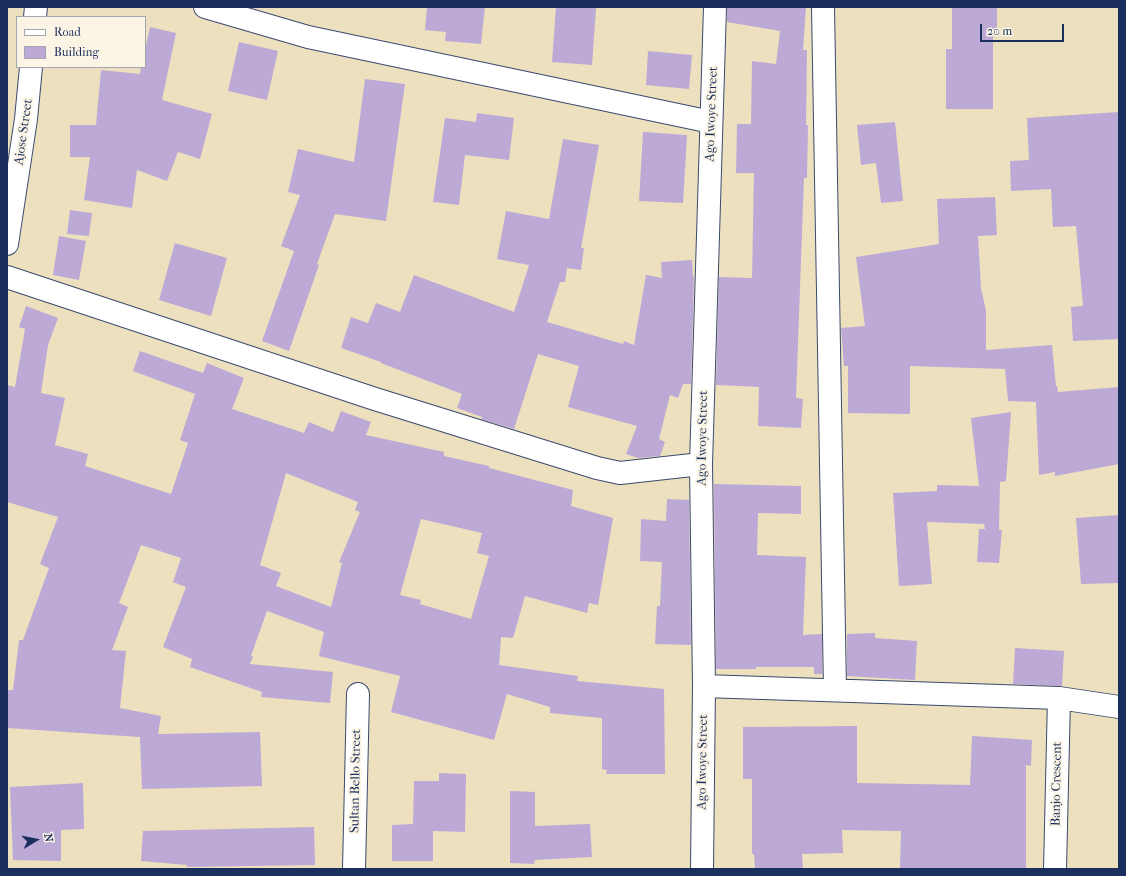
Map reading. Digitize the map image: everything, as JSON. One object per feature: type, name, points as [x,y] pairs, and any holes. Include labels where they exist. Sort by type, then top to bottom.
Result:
[{"type":"street","points":[[205,7],[308,37],[711,122]]},
{"type":"street","name":"Ago Iwoye Street","points":[[702,869],[704,686],[701,464],[714,7]]},
{"type":"street","points":[[823,7],[835,690]]},
{"type":"street","name":"Ajose Street","points":[[7,244],[26,119],[31,68]]},
{"type":"street","points":[[7,277],[375,399],[597,468],[620,473],[701,464]]},
{"type":"street","points":[[704,686],[1059,698],[1119,707]]},
{"type":"street","name":"Sultan Bello Street","points":[[354,869],[358,694]]},
{"type":"street","name":"Banjo Crescent","points":[[1055,869],[1059,698]]},
{"type":"building","points":[[427,7],[485,7],[481,44],[445,41],[446,32],[425,30]]},
{"type":"building","points":[[556,7],[596,8],[592,65],[552,62]]},
{"type":"building","points":[[727,7],[806,7],[803,50],[807,50],[807,178],[804,178],[796,398],[803,399],[801,428],[758,426],[759,387],[716,385],[719,277],[752,278],[754,173],[736,173],[737,124],[751,124],[752,61],[776,64],[780,31],[727,22]]},
{"type":"building","points":[[952,7],[997,7],[997,36],[993,36],[993,109],[946,109],[946,49],[952,49]]},
{"type":"building","points":[[150,27],[176,33],[162,100],[212,114],[200,159],[178,152],[167,181],[137,170],[132,208],[84,200],[90,157],[70,157],[70,125],[96,125],[101,70],[140,74],[141,68],[146,68],[146,45]]},
{"type":"building","points":[[239,42],[278,51],[267,100],[228,91]]},
{"type":"building","points":[[648,51],[692,55],[689,89],[646,85]]},
{"type":"building","points":[[365,79],[405,84],[386,221],[335,214],[289,351],[262,341],[294,251],[281,246],[300,195],[288,192],[298,149],[354,162]]},
{"type":"building","points":[[1119,112],[1119,339],[1073,341],[1071,307],[1083,306],[1076,226],[1053,227],[1051,189],[1011,191],[1010,161],[1029,160],[1027,118]]},
{"type":"building","points":[[477,113],[514,118],[509,160],[465,155],[459,205],[433,202],[445,118],[476,122]]},
{"type":"building","points":[[895,122],[903,201],[881,203],[876,163],[861,165],[857,125]]},
{"type":"building","points":[[643,132],[687,135],[683,203],[639,201]]},
{"type":"building","points":[[563,139],[599,145],[581,248],[584,248],[581,270],[567,268],[565,282],[560,282],[547,322],[623,344],[624,341],[634,345],[646,275],[662,278],[661,262],[692,260],[694,276],[691,384],[683,384],[678,398],[670,395],[659,439],[665,442],[660,456],[638,458],[626,454],[637,426],[568,407],[579,366],[538,354],[514,429],[481,419],[482,417],[457,408],[462,394],[341,348],[351,317],[368,323],[376,303],[400,312],[414,275],[514,312],[529,265],[497,259],[506,211],[549,219]]},
{"type":"building","points":[[995,197],[997,235],[978,236],[981,288],[986,311],[986,350],[1052,345],[1056,386],[1058,392],[1119,387],[1119,464],[1055,476],[1055,472],[1039,475],[1036,402],[1008,401],[1005,369],[910,366],[910,414],[848,413],[848,366],[844,366],[841,328],[865,326],[856,257],[939,244],[937,199]]},
{"type":"building","points":[[70,210],[92,213],[89,236],[67,234]]},
{"type":"building","points":[[59,236],[86,241],[79,280],[53,275]]},
{"type":"building","points":[[175,243],[227,258],[211,316],[159,300]]},
{"type":"building","points":[[26,306],[58,318],[48,345],[41,393],[65,398],[55,445],[88,454],[85,466],[171,494],[188,443],[180,440],[195,394],[133,371],[140,351],[203,373],[207,363],[244,378],[232,409],[304,433],[309,422],[333,432],[341,411],[371,422],[366,435],[444,452],[444,456],[489,466],[489,468],[573,490],[571,506],[613,518],[598,605],[589,603],[587,613],[525,596],[513,638],[501,637],[499,665],[578,676],[577,681],[664,689],[665,774],[606,774],[607,770],[602,769],[602,718],[550,713],[550,707],[507,694],[494,740],[391,712],[400,676],[319,656],[324,632],[267,611],[251,656],[253,657],[250,664],[333,672],[330,703],[261,697],[262,692],[190,667],[192,659],[163,647],[186,587],[173,582],[181,558],[141,545],[119,603],[128,607],[112,650],[126,651],[120,708],[161,716],[158,734],[260,732],[262,786],[142,789],[140,737],[7,728],[8,690],[13,690],[19,640],[23,640],[49,568],[40,564],[58,517],[7,502],[7,385],[15,387],[25,329],[19,327]],"holes":[[[286,473],[358,502],[355,510],[360,512],[339,562],[342,563],[331,607],[276,586],[281,573],[260,565]],[[421,519],[482,533],[477,553],[489,556],[471,619],[420,604],[421,600],[400,595]]]},
{"type":"building","points":[[1011,412],[1006,481],[1000,482],[999,530],[1002,530],[999,563],[977,562],[979,529],[985,529],[984,524],[927,522],[932,584],[899,586],[893,493],[937,491],[937,485],[979,486],[971,418]]},
{"type":"building","points":[[714,484],[801,486],[801,514],[758,513],[757,555],[806,557],[803,635],[822,634],[822,674],[814,674],[814,667],[716,669]]},
{"type":"building","points":[[667,499],[689,500],[691,645],[655,644],[657,606],[660,606],[662,562],[640,561],[641,519],[666,521]]},
{"type":"building","points":[[1119,515],[1119,583],[1081,584],[1076,518]]},
{"type":"building","points":[[875,633],[875,638],[917,641],[915,680],[847,676],[847,634]]},
{"type":"building","points":[[1015,648],[1064,651],[1062,686],[1013,684]]},
{"type":"building","points":[[857,726],[857,783],[970,785],[972,736],[1032,740],[1031,766],[1026,765],[1026,869],[900,869],[901,831],[842,830],[843,853],[802,854],[803,869],[755,869],[754,854],[752,854],[752,779],[743,779],[743,727]]},
{"type":"building","points":[[439,773],[466,774],[465,832],[433,831],[433,861],[392,861],[392,825],[413,824],[414,781],[439,781]]},
{"type":"building","points":[[83,783],[84,829],[61,830],[61,861],[13,860],[10,787]]},
{"type":"building","points":[[510,791],[535,792],[535,826],[590,824],[592,857],[535,860],[534,864],[510,863]]},
{"type":"building","points":[[314,827],[315,865],[187,867],[187,865],[141,861],[143,831]]}]
